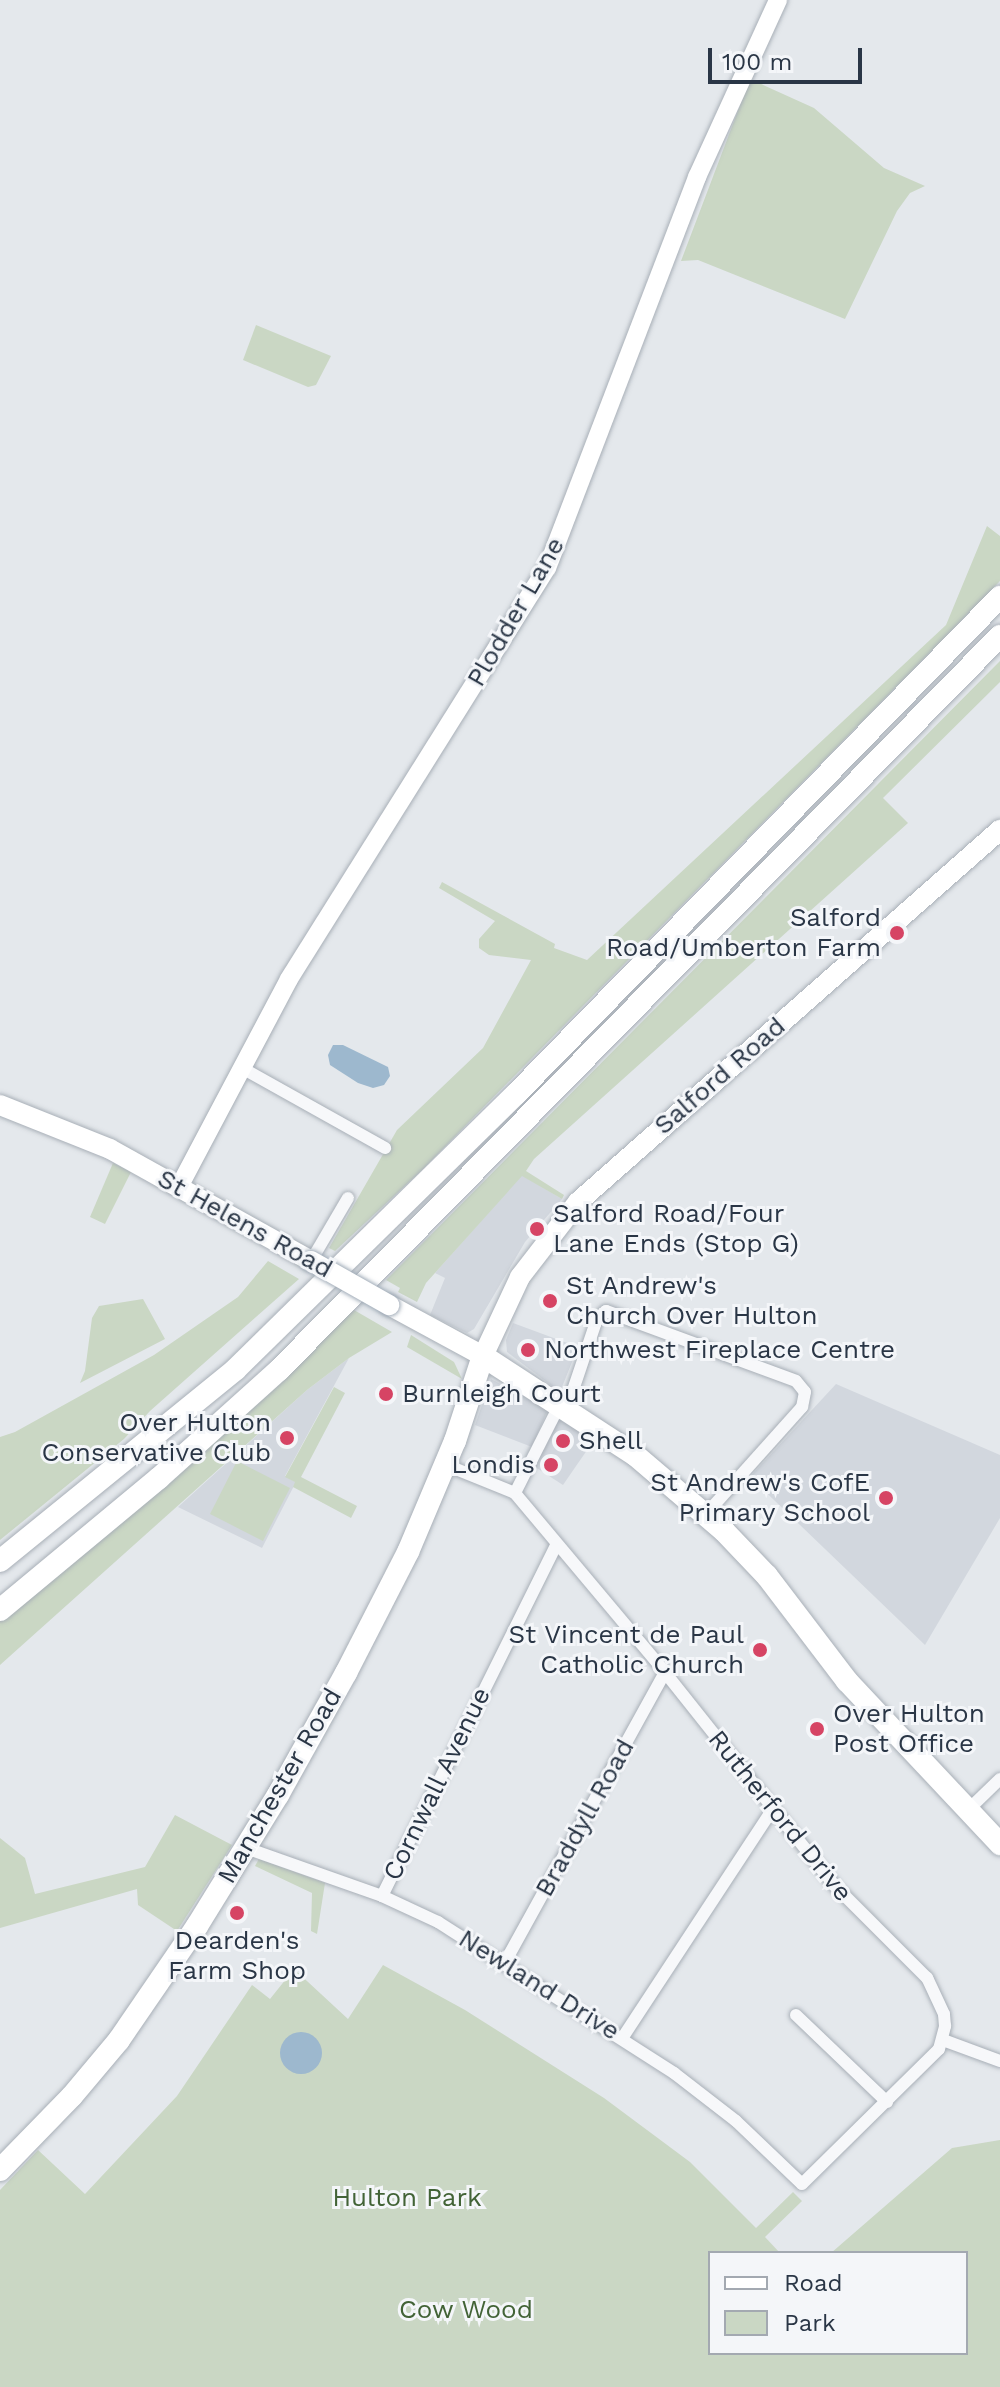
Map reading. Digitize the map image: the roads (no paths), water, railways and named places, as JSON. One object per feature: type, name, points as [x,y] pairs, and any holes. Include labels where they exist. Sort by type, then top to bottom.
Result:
[{"type":"highway","points":[[0,1561],[236,1369],[516,1094],[1000,597]]},
{"type":"highway","points":[[0,1610],[159,1478],[279,1370],[1000,636]]},
{"type":"highway","points":[[483,1356],[635,1455],[706,1514],[767,1576],[847,1681],[1000,1844]]},
{"type":"highway","name":"Manchester Road","points":[[0,2170],[72,2096],[119,2040],[246,1848],[346,1673],[408,1552],[446,1465],[483,1356]]},
{"type":"main road","name":"Plodder Lane","points":[[179,1187],[324,922],[547,568],[697,177],[740,77],[778,0]]},
{"type":"main road","name":"Salford Road","points":[[483,1356],[520,1277],[578,1202],[1000,830]]},
{"type":"main road","name":"St Helens Road","points":[[0,1105],[110,1149],[310,1256],[389,1305],[483,1356]]},
{"type":"street","points":[[242,1068],[385,1148]]},
{"type":"street","points":[[310,1256],[348,1198]]},
{"type":"street","points":[[515,1493],[563,1406],[597,1319],[606,1311],[796,1381],[805,1392],[802,1407],[706,1514]]},
{"type":"street","name":"Rutherford Drive","points":[[446,1465],[515,1493],[665,1672],[853,1906],[934,1988],[944,2014],[943,2040]]},
{"type":"street","name":"Cornwall Avenue","points":[[382,1896],[557,1544]]},
{"type":"street","name":"Braddyll Road","points":[[504,1964],[665,1672]]},
{"type":"street","points":[[967,1811],[1000,1779]]},
{"type":"street","points":[[623,2037],[773,1809]]},
{"type":"street","name":"Newland Drive","points":[[246,1848],[382,1896],[438,1922],[570,2009],[623,2037],[714,2102],[759,2141],[798,2182],[805,2183],[887,2102]]},
{"type":"street","points":[[796,2014],[887,2102],[933,2057],[943,2040],[1000,2061]]},
{"type":"water","points":[[333,1045],[343,1045],[388,1067],[390,1076],[384,1085],[373,1088],[358,1083],[330,1065],[328,1055]]},
{"type":"water","points":[[301,2032],[316,2038],[322,2053],[316,2068],[301,2074],[286,2068],[280,2053],[286,2038]]},
{"type":"place","name":"Salford Road/Umberton Farm","points":[[897,933]]},
{"type":"place","name":"Salford Road/Four Lane Ends (Stop G)","points":[[537,1229]]},
{"type":"place","name":"St Andrew's Church Over Hulton","points":[[550,1301]]},
{"type":"place","name":"Northwest Fireplace Centre","points":[[528,1350]]},
{"type":"place","name":"Burnleigh Court","points":[[386,1394]]},
{"type":"place","name":"Over Hulton Conservative Club","points":[[287,1438]]},
{"type":"place","name":"Shell","points":[[563,1441]]},
{"type":"place","name":"Londis","points":[[551,1465]]},
{"type":"place","name":"St Andrew's CofE Primary School","points":[[886,1498]]},
{"type":"place","name":"St Vincent de Paul Catholic Church","points":[[760,1650]]},
{"type":"place","name":"Over Hulton Post Office","points":[[817,1729]]},
{"type":"place","name":"Dearden's Farm Shop","points":[[237,1913]]},
{"type":"park label","name":"Hulton Park","points":[[407,2198]]},
{"type":"park label","name":"Cow Wood","points":[[466,2310]]}]
